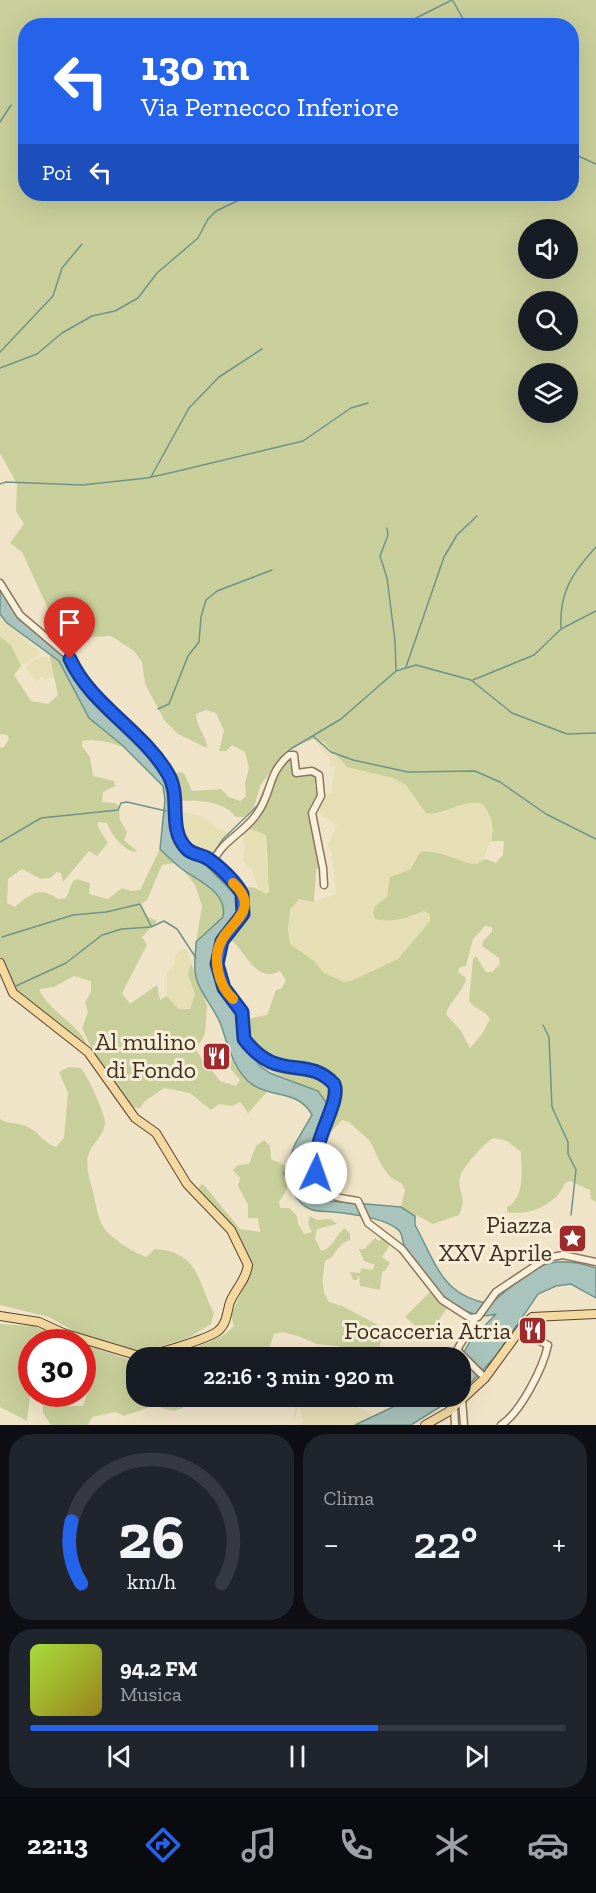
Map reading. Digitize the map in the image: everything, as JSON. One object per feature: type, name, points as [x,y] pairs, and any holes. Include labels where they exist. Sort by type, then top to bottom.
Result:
[{"type":"main road","points":[[0,963],[13,993],[88,1052],[135,1118],[156,1133],[187,1184],[231,1230],[248,1265],[245,1278],[230,1302],[226,1319],[218,1331],[152,1356],[139,1356],[32,1320],[0,1316]]},
{"type":"main road","points":[[471,1390],[532,1317],[596,1314]]},
{"type":"main road","points":[[425,1425],[454,1407]]},
{"type":"street","points":[[0,583],[20,615],[67,655],[83,680],[156,757],[173,783],[179,840],[187,850],[210,861],[240,889],[244,901],[243,914],[222,941],[217,964],[224,988],[242,1012],[242,1034],[252,1049],[266,1061],[285,1068],[315,1070],[334,1084],[336,1093],[322,1129],[315,1157],[316,1173],[330,1194],[360,1203],[368,1222],[402,1249],[442,1299],[476,1318]]},
{"type":"street","points":[[210,861],[226,843],[251,822],[260,810],[275,767],[289,755],[294,755],[296,773],[312,771],[319,775],[321,796],[312,813],[323,868],[324,885]]},
{"type":"street","points":[[484,1377],[457,1350],[489,1300],[506,1284],[547,1258],[563,1255],[596,1262]]},
{"type":"street","points":[[501,1425],[517,1412],[542,1368],[548,1345],[529,1336],[521,1329]]},
{"type":"street","points":[[454,1407],[455,1425]]},
{"type":"street","points":[[463,1407],[464,1425]]},
{"type":"shaded area","points":[[0,614],[17,633],[41,653],[21,666],[11,645],[0,637]]},
{"type":"shaded area","points":[[43,656],[48,657],[57,681],[50,677],[45,680],[41,677],[36,681],[25,668],[32,661]]},
{"type":"shaded area","points":[[314,739],[324,742],[347,767],[393,778],[406,785],[418,801],[440,813],[452,805],[480,803],[489,813],[493,834],[483,860],[477,864],[455,861],[435,851],[421,852],[411,869],[397,874],[389,884],[387,898],[375,906],[373,912],[375,919],[410,917],[423,911],[430,914],[430,921],[398,959],[351,982],[337,980],[324,973],[314,961],[290,944],[288,937],[290,910],[299,899],[314,902],[336,894],[332,854],[328,846],[337,825],[314,811],[323,795],[331,792],[335,766],[331,766],[330,757]]},
{"type":"shaded area","points":[[178,806],[184,812],[203,817],[217,828],[228,832],[209,856],[187,847],[180,836]]},
{"type":"shaded area","points":[[247,828],[265,835],[266,862],[270,881],[266,894],[258,888],[252,870],[243,861],[245,846],[241,832]]},
{"type":"shaded area","points":[[183,948],[187,950],[191,963],[188,975],[195,994],[192,1007],[178,1010],[167,996],[167,974],[175,963],[176,954]]},
{"type":"shaded area","points":[[295,1407],[299,1407],[293,1425]]},
{"type":"shaded area","points":[[299,1407],[357,1407],[375,1416],[355,1425],[300,1425],[303,1422]]},
{"type":"green space","points":[[0,0],[596,0],[596,1202],[591,1199],[590,1190],[570,1181],[565,1183],[561,1191],[549,1203],[541,1207],[524,1212],[507,1212],[507,1207],[513,1203],[520,1190],[521,1152],[507,1141],[494,1138],[480,1149],[460,1177],[463,1204],[459,1215],[433,1224],[401,1207],[405,1190],[402,1184],[390,1177],[370,1141],[349,1122],[342,1120],[324,1139],[321,1136],[338,1091],[336,1081],[329,1073],[307,1066],[269,1059],[253,1047],[244,1032],[247,1019],[267,1015],[276,990],[281,989],[286,980],[280,971],[271,974],[258,970],[230,939],[244,921],[249,909],[249,902],[242,889],[251,887],[266,894],[269,891],[266,835],[247,828],[253,822],[277,767],[292,756],[293,770],[314,772],[317,777],[314,786],[319,789],[319,797],[310,813],[323,868],[316,869],[314,902],[299,899],[290,910],[288,930],[290,944],[314,961],[324,973],[344,982],[351,981],[398,959],[430,921],[430,914],[423,911],[412,916],[388,920],[375,919],[373,912],[375,906],[387,897],[390,877],[411,869],[420,852],[435,852],[477,864],[485,859],[496,863],[503,855],[504,841],[491,841],[493,831],[491,820],[484,806],[480,803],[472,803],[426,813],[406,785],[393,778],[347,767],[324,742],[314,739],[286,750],[260,786],[254,807],[244,817],[236,817],[224,807],[209,802],[177,801],[174,776],[178,772],[184,773],[192,791],[221,789],[229,797],[240,801],[246,796],[245,783],[249,768],[245,752],[232,745],[226,751],[219,751],[224,731],[216,713],[206,710],[196,714],[207,748],[178,734],[165,721],[145,684],[142,662],[134,651],[111,636],[89,637],[73,634],[51,615],[22,552],[10,543],[24,524],[16,511],[17,484],[0,453]],"holes":[[[485,926],[492,927],[492,932],[483,941],[482,946],[499,958],[500,964],[492,972],[486,972],[476,956],[473,959],[469,1000],[490,1019],[482,1034],[470,1048],[461,1031],[446,1014],[465,983],[466,978],[458,972],[460,967],[466,966],[473,939]]]},
{"type":"green space","points":[[0,637],[11,645],[21,666],[14,675],[31,701],[48,704],[58,695],[49,653],[59,661],[75,686],[121,744],[121,747],[102,741],[82,741],[82,746],[90,757],[93,776],[114,781],[115,786],[103,792],[102,802],[115,803],[119,806],[120,820],[127,832],[124,840],[137,851],[128,850],[120,844],[107,823],[98,822],[98,827],[108,843],[97,856],[89,851],[63,882],[61,873],[57,872],[50,878],[41,879],[22,869],[8,879],[7,903],[15,907],[30,895],[40,892],[58,899],[66,898],[73,881],[77,879],[90,883],[89,894],[108,899],[122,888],[131,891],[140,890],[160,849],[174,863],[162,865],[147,900],[141,904],[148,917],[157,921],[142,937],[147,945],[122,993],[130,1004],[157,985],[160,1000],[167,996],[178,1009],[190,1009],[195,994],[188,975],[191,963],[207,1005],[205,1034],[196,1049],[220,1081],[236,1086],[240,1080],[230,1068],[232,1057],[250,1084],[267,1092],[248,1113],[240,1102],[232,1106],[219,1104],[211,1110],[190,1093],[164,1088],[145,1101],[140,1108],[132,1107],[97,1060],[82,1028],[88,1012],[85,1003],[91,991],[91,981],[74,976],[54,987],[39,989],[49,1004],[79,1032],[86,1044],[39,1012],[14,988],[0,959],[0,748],[4,747],[9,739],[7,735],[0,734]]},
{"type":"green space","points":[[184,871],[211,888],[222,901],[224,908],[222,917],[196,942],[202,906],[195,885]]},
{"type":"green space","points":[[69,1067],[81,1068],[102,1111],[104,1128],[88,1156],[87,1164],[97,1212],[107,1232],[133,1251],[146,1257],[155,1249],[170,1251],[181,1256],[189,1262],[200,1280],[214,1313],[211,1324],[188,1338],[158,1347],[126,1347],[96,1338],[96,1329],[71,1329],[49,1317],[0,1305],[0,1119],[28,1127],[56,1147],[64,1138],[68,1093],[59,1072]]},
{"type":"green space","points":[[267,1067],[283,1073],[317,1074],[333,1086],[327,1116],[294,1081],[263,1068]]},
{"type":"green space","points":[[264,1140],[270,1146],[271,1159],[286,1166],[284,1173],[287,1188],[279,1202],[280,1208],[289,1208],[297,1216],[298,1224],[304,1234],[312,1232],[308,1224],[310,1216],[317,1220],[331,1219],[337,1224],[317,1229],[315,1238],[321,1251],[328,1248],[345,1228],[350,1234],[350,1240],[325,1261],[323,1287],[329,1302],[342,1306],[384,1328],[380,1347],[340,1347],[317,1344],[282,1332],[274,1334],[269,1347],[198,1347],[224,1335],[234,1326],[231,1315],[251,1270],[244,1246],[204,1199],[199,1188],[201,1184],[204,1185],[240,1229],[260,1232],[258,1218],[248,1218],[248,1205],[238,1186],[240,1178],[233,1170],[238,1165],[249,1164],[256,1146]]},
{"type":"green space","points":[[383,1236],[391,1243],[382,1257],[390,1263],[385,1271],[382,1271],[380,1290],[360,1286],[359,1275],[357,1280],[353,1280],[350,1272],[360,1273],[362,1268],[372,1270],[375,1265],[364,1261],[359,1249],[364,1249],[375,1238],[379,1241]]},
{"type":"green space","points":[[431,1291],[448,1307],[436,1324],[423,1332],[405,1317]]},
{"type":"green space","points":[[0,1324],[33,1326],[41,1329],[18,1329],[18,1407],[29,1407],[27,1421],[0,1407]]},
{"type":"green space","points":[[96,1348],[126,1359],[126,1407],[149,1407],[124,1416],[116,1412],[92,1417],[88,1425],[51,1425],[43,1413],[43,1407],[96,1407]]},
{"type":"green space","points":[[160,1407],[184,1407],[177,1410]]},
{"type":"water","points":[[0,590],[20,620],[69,659],[76,675],[148,751],[171,783],[175,834],[183,853],[207,866],[236,896],[237,917],[218,942],[214,959],[218,982],[224,995],[238,1011],[239,1036],[260,1066],[270,1073],[318,1091],[328,1105],[327,1116],[312,1145],[308,1174],[317,1191],[330,1201],[401,1207],[415,1216],[415,1225],[442,1276],[451,1286],[474,1300],[490,1304],[538,1267],[563,1262],[596,1268],[596,1298],[571,1284],[556,1286],[538,1294],[496,1356],[471,1382],[471,1347],[467,1347],[496,1314],[483,1315],[469,1312],[443,1296],[411,1259],[400,1232],[389,1224],[366,1217],[312,1210],[301,1203],[284,1173],[295,1144],[312,1115],[300,1102],[261,1089],[241,1074],[218,1018],[198,984],[195,963],[196,942],[223,917],[223,908],[221,901],[210,888],[179,867],[160,849],[165,800],[163,786],[121,744],[89,718],[59,661],[7,623],[0,614]]},
{"type":"water","points":[[393,1407],[440,1407],[411,1425],[355,1425]]},
{"type":"waterway","points":[[416,18],[452,0]]},
{"type":"waterway","points":[[453,1],[463,18]]},
{"type":"waterway","points":[[0,122],[11,105]]},
{"type":"waterway","points":[[579,156],[596,164]]},
{"type":"waterway","points":[[0,368],[37,354],[62,333],[92,316],[115,311],[138,298],[157,273],[198,238],[208,219],[216,211],[237,201]]},
{"type":"waterway","points":[[0,352],[53,296],[62,268],[82,244]]},
{"type":"waterway","points":[[151,477],[189,408],[219,377],[262,349]]},
{"type":"waterway","points":[[0,484],[6,482],[82,485],[147,478],[303,441],[351,408],[368,403]]},
{"type":"waterway","points":[[406,667],[444,557],[457,535],[477,516]]},
{"type":"waterway","points":[[387,528],[388,535],[380,556],[387,578],[395,641],[396,670]]},
{"type":"waterway","points":[[561,628],[562,604],[569,584],[596,547]]},
{"type":"waterway","points":[[158,709],[169,704],[188,656],[199,642],[201,617],[206,600],[217,591],[272,570]]},
{"type":"waterway","points":[[473,680],[534,655],[561,629],[596,611]]},
{"type":"waterway","points":[[272,772],[289,750],[341,719],[396,671],[416,665],[471,680],[512,713],[567,734],[596,733]]},
{"type":"waterway","points":[[313,736],[331,752],[353,760],[408,772],[475,771],[500,782],[546,814],[596,839]]},
{"type":"waterway","points":[[210,858],[223,839],[258,805],[268,782]]},
{"type":"waterway","points":[[0,842],[41,818],[118,810],[121,803],[127,802],[166,811]]},
{"type":"waterway","points":[[2,937],[73,915],[106,912],[140,904],[151,926]]},
{"type":"waterway","points":[[16,986],[66,963],[102,935],[122,929],[151,927],[164,921],[177,929],[196,958]]},
{"type":"waterway","points":[[543,1025],[549,1037],[552,1107],[568,1142],[568,1154],[576,1170],[571,1215]]},
{"type":"slow traffic","points":[[233,883],[242,894],[243,914],[222,941],[217,964],[224,988],[233,999]]},
{"type":"place","name":"Al mulino di Fondo","points":[[217,1056]]},
{"type":"place","name":"Piazza XXV Aprile","points":[[573,1239]]},
{"type":"place","name":"Focacceria Atria","points":[[532,1331]]},
{"type":"route","points":[[70,659],[76,672],[150,749],[168,773],[174,789],[176,828],[179,840],[187,850],[207,858],[240,889],[244,901],[243,914],[222,941],[217,964],[224,988],[242,1012],[244,1039],[259,1057],[274,1065],[315,1070],[334,1084],[336,1093],[319,1137],[314,1163],[316,1173]]}]
